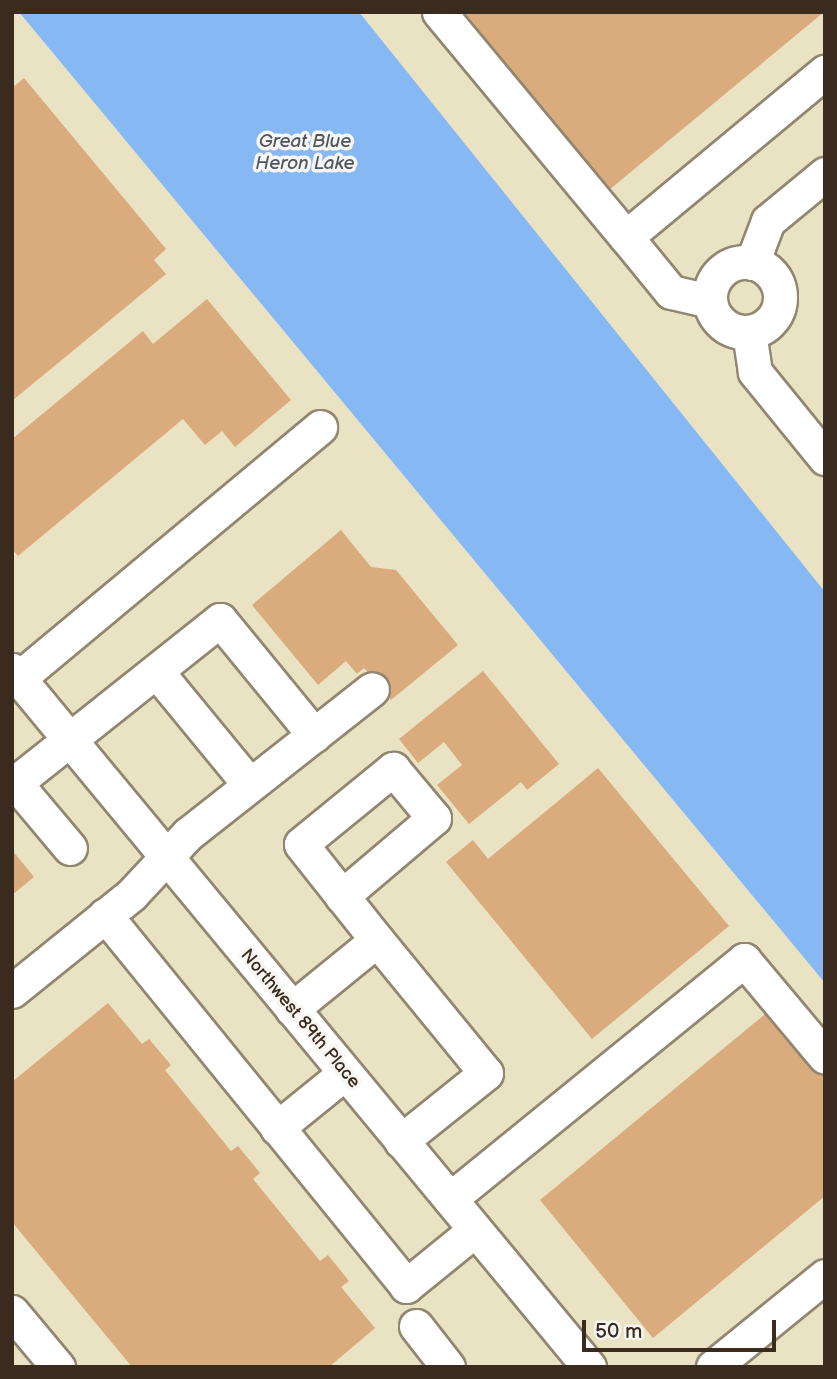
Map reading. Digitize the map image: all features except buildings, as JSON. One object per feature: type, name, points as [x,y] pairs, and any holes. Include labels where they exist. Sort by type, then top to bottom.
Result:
[{"type":"street","points":[[439,12],[671,292],[710,301],[727,327],[748,332],[769,323],[779,304],[777,283],[752,263],[731,265],[721,271],[710,301]]},
{"type":"street","points":[[625,237],[825,72]]},
{"type":"street","points":[[752,263],[768,221],[825,174]]},
{"type":"street","points":[[748,332],[755,372],[825,457]]},
{"type":"street","points":[[16,674],[320,428]]},
{"type":"street","points":[[70,848],[13,781],[70,741],[220,620],[314,735]]},
{"type":"street","points":[[158,672],[248,784]]},
{"type":"street","name":"Northwest 89th Place","points":[[16,674],[589,1367]]},
{"type":"street","points":[[12,991],[105,915],[248,784],[372,689]]},
{"type":"street","points":[[342,896],[486,1073],[401,1141]]},
{"type":"street","points":[[105,915],[406,1286],[475,1230]]},
{"type":"street","points":[[292,1009],[377,940]]},
{"type":"street","points":[[450,1199],[744,960],[825,1057]]},
{"type":"street","points":[[276,1128],[345,1073]]},
{"type":"street","points":[[713,1367],[825,1276]]},
{"type":"street","points":[[12,1312],[58,1367]]},
{"type":"street","points":[[415,1326],[448,1367]]},
{"type":"water","name":"Great Blue Heron Lake","points":[[19,12],[359,12],[825,592],[825,983]]}]
